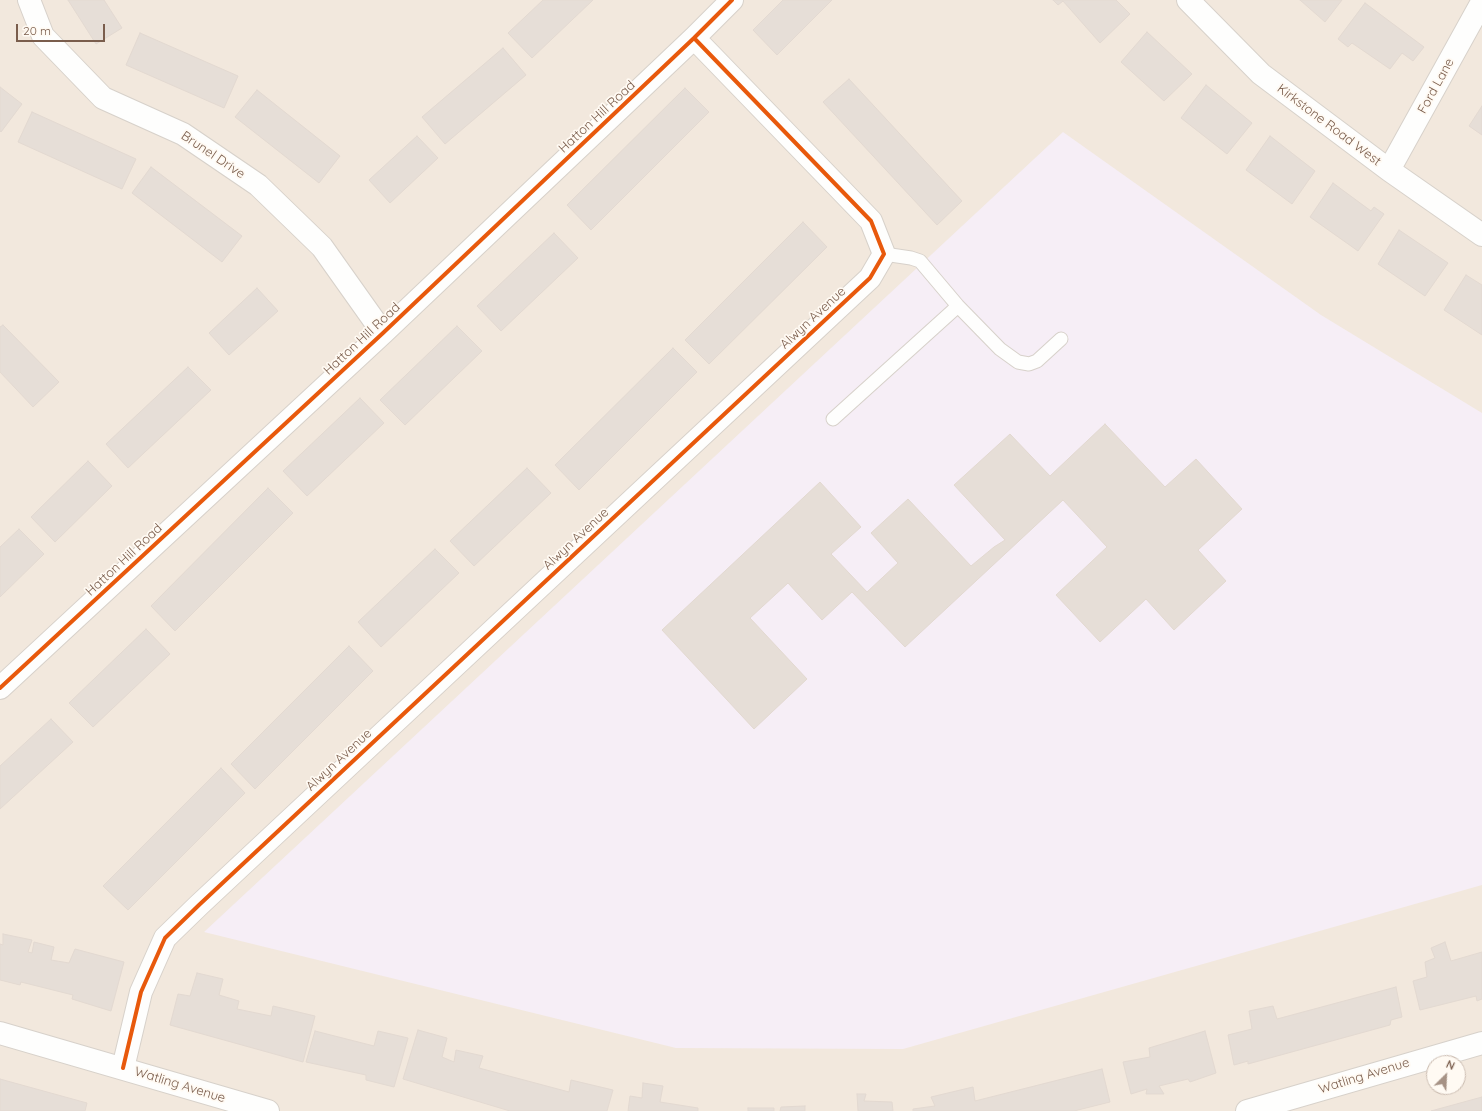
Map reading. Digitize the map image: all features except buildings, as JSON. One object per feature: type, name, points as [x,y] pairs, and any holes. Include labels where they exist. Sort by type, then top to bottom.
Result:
[{"type":"street","name":"Brunel Drive","points":[[29,0],[43,36],[103,98],[184,134],[258,186],[322,247],[383,333]]},
{"type":"street","name":"Hatton Hill Road","points":[[0,688],[383,333],[694,38],[732,0]]},
{"type":"street","name":"Kirkstone Road West","points":[[1188,0],[1261,74],[1390,170],[1482,235]]},
{"type":"street","name":"Ford Lane","points":[[1390,170],[1482,2]]},
{"type":"street","points":[[694,38],[871,221],[884,254]]},
{"type":"street","name":"Alwyn Avenue","points":[[123,1068],[141,992],[165,938],[870,278],[884,254]]},
{"type":"street","name":"Watling Avenue","points":[[0,1033],[268,1111]]},
{"type":"street","name":"Watling Avenue","points":[[1258,1110],[1482,1043]]},
{"type":"lane","points":[[884,254],[911,258],[920,261],[958,306],[1000,349],[1018,362],[1029,364],[1037,361],[1061,339]]},
{"type":"lane","points":[[833,419],[958,306]]},
{"type":"shaded area","points":[[0,0],[1482,0],[1482,1111],[0,1111]]},
{"type":"shaded area","points":[[1063,132],[1321,315],[1482,413],[1482,885],[903,1049],[676,1048],[204,932]]},
{"type":"cycle path","points":[[0,688],[383,333],[694,38],[732,0]]},
{"type":"cycle path","points":[[123,1068],[141,992],[165,938],[870,278],[884,254],[871,221],[694,38]]}]
